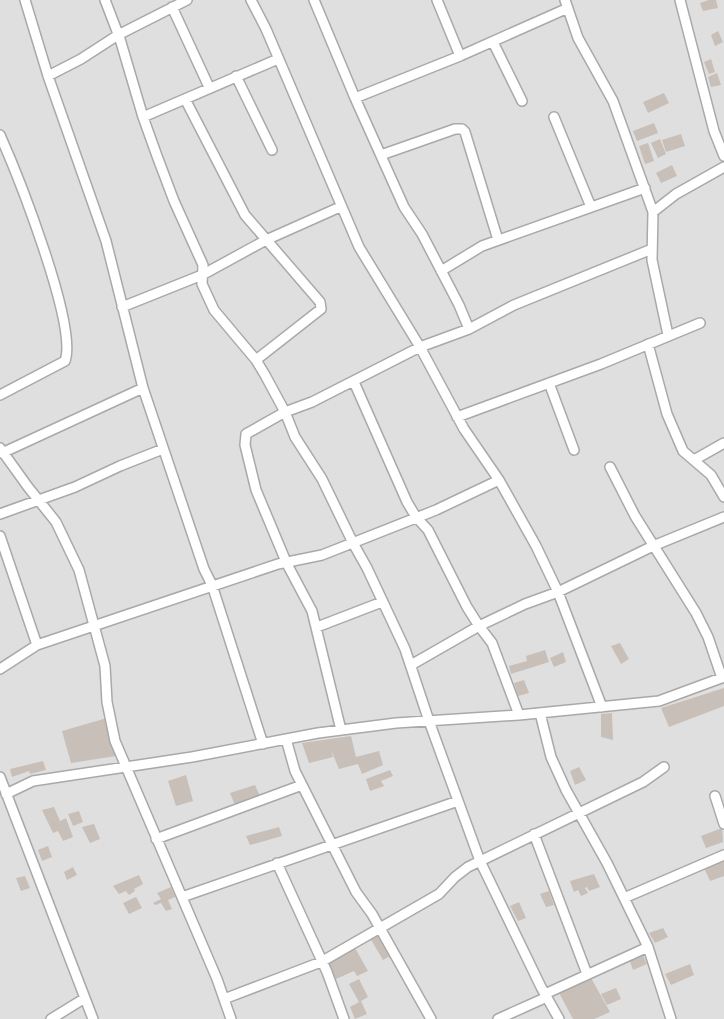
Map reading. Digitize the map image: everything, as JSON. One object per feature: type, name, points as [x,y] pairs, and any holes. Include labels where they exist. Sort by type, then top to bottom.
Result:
[{"type":"street","points":[[25,0],[48,76],[106,241],[143,388],[204,569],[212,585],[263,744]]},
{"type":"street","points":[[105,0],[118,35],[142,117],[174,201],[202,265],[202,284],[214,310],[256,360],[285,412],[295,437],[322,479],[367,568],[405,649],[480,861],[559,1019]]},
{"type":"street","points":[[48,76],[81,59],[118,35],[187,0]]},
{"type":"street","points":[[251,0],[359,247],[420,347],[457,417],[499,480],[536,546],[558,592],[602,707]]},
{"type":"street","points":[[314,0],[354,98],[404,207],[422,234],[459,304],[469,329]]},
{"type":"street","points":[[437,0],[460,56]]},
{"type":"street","points":[[680,0],[714,131],[724,156]]},
{"type":"street","points":[[354,98],[493,42],[567,4],[578,38],[613,101],[653,212],[652,260],[668,335]]},
{"type":"street","points":[[172,7],[209,87]]},
{"type":"street","points":[[493,42],[522,100]]},
{"type":"street","points":[[142,117],[278,59]]},
{"type":"street","points":[[236,76],[272,150]]},
{"type":"street","points":[[185,99],[245,215],[320,302],[321,309],[256,360]]},
{"type":"street","points":[[554,117],[591,207]]},
{"type":"street","points":[[381,155],[454,129],[462,129],[465,132],[498,240]]},
{"type":"street","points":[[0,135],[18,175],[33,219],[57,297],[68,345],[65,361],[0,395]]},
{"type":"street","points":[[653,212],[676,194],[724,167]]},
{"type":"street","points":[[441,271],[482,246],[645,188]]},
{"type":"street","points":[[122,307],[202,275],[266,240],[340,207]]},
{"type":"street","points":[[341,730],[317,627],[302,588],[287,564],[256,490],[245,445],[246,434],[285,412],[354,382],[420,347],[469,329],[514,305],[652,249]]},
{"type":"street","points":[[457,417],[601,364],[700,322]]},
{"type":"street","points":[[648,344],[667,414],[683,451],[711,475],[724,497]]},
{"type":"street","points":[[354,382],[407,502],[416,518],[428,530],[467,607],[492,643],[519,715]]},
{"type":"street","points":[[549,382],[574,450]]},
{"type":"street","points":[[143,388],[1,450],[56,522],[79,570],[105,666],[107,702],[115,741],[231,1019]]},
{"type":"street","points":[[694,460],[724,443]]},
{"type":"street","points":[[0,514],[75,487],[163,449]]},
{"type":"street","points":[[6,794],[33,781],[341,730],[659,701],[723,678],[708,637],[696,613],[634,516],[610,466]]},
{"type":"street","points":[[0,669],[38,645],[278,564],[287,564],[322,555],[416,518],[499,480]]},
{"type":"street","points":[[411,665],[479,626],[525,604],[558,592],[653,546],[724,517]]},
{"type":"street","points":[[0,536],[38,645]]},
{"type":"street","points":[[317,627],[382,602]]},
{"type":"street","points":[[540,713],[551,757],[648,947],[671,1019]]},
{"type":"street","points":[[286,739],[295,771],[356,892],[372,914],[431,1019]]},
{"type":"street","points":[[224,999],[321,962],[439,894],[454,877],[480,861],[643,782],[664,766]]},
{"type":"street","points":[[0,777],[93,1019]]},
{"type":"street","points":[[156,839],[302,785]]},
{"type":"street","points":[[715,796],[724,824]]},
{"type":"street","points":[[182,897],[458,801]]},
{"type":"street","points":[[534,834],[587,974]]},
{"type":"street","points":[[624,898],[724,855]]},
{"type":"street","points":[[277,864],[299,908],[344,1019]]},
{"type":"street","points":[[498,1019],[587,974],[648,947]]},
{"type":"street","points":[[51,1019],[85,998]]},
{"type":"shaded area","points":[[0,0],[724,0],[724,1019],[0,1019]]},
{"type":"building","points":[[716,0],[718,8],[703,11],[700,3]]},
{"type":"building","points":[[718,31],[723,42],[715,46],[711,35]]},
{"type":"building","points":[[711,59],[715,72],[709,74],[704,62]]},
{"type":"building","points":[[717,73],[721,85],[711,87],[708,77]]},
{"type":"building","points":[[664,93],[669,103],[648,113],[643,102]]},
{"type":"building","points":[[654,123],[658,133],[637,141],[633,131]]},
{"type":"building","points":[[681,134],[685,146],[666,152],[662,140]]},
{"type":"building","points":[[660,139],[666,154],[658,158],[651,143]]},
{"type":"building","points":[[648,143],[654,161],[645,164],[639,146]]},
{"type":"building","points":[[672,165],[677,176],[661,183],[656,173]]},
{"type":"building","points":[[620,643],[629,659],[621,664],[611,646]]},
{"type":"building","points":[[545,650],[549,662],[511,674],[509,666],[527,661],[526,656]]},
{"type":"building","points":[[563,652],[566,662],[554,667],[550,658]]},
{"type":"building","points":[[524,680],[529,693],[518,696],[514,683]]},
{"type":"building","points":[[724,688],[724,706],[669,727],[661,708]]},
{"type":"building","points":[[612,713],[613,740],[601,737],[601,714]]},
{"type":"building","points":[[107,718],[116,756],[71,763],[62,731]]},
{"type":"building","points":[[351,736],[356,757],[379,751],[383,765],[362,774],[358,764],[339,769],[331,750],[333,757],[309,763],[302,743]]},
{"type":"building","points":[[43,761],[46,770],[30,774],[29,771],[12,777],[10,769]]},
{"type":"building","points":[[579,767],[586,780],[575,785],[570,771]]},
{"type":"building","points":[[390,770],[393,776],[381,781],[384,786],[370,791],[366,779]]},
{"type":"building","points":[[186,775],[193,801],[176,806],[168,781]]},
{"type":"building","points":[[255,785],[260,796],[235,805],[230,793]]},
{"type":"building","points":[[54,807],[60,821],[66,818],[73,837],[63,841],[58,831],[53,833],[42,810]]},
{"type":"building","points":[[79,811],[83,822],[73,826],[68,814]]},
{"type":"building","points":[[94,824],[100,839],[90,843],[82,827]]},
{"type":"building","points":[[279,827],[282,836],[250,845],[246,836]]},
{"type":"building","points":[[722,828],[723,842],[706,848],[701,836]]},
{"type":"building","points":[[48,846],[52,857],[42,861],[38,850]]},
{"type":"building","points":[[724,861],[724,876],[710,881],[704,868]]},
{"type":"building","points":[[73,867],[77,875],[67,880],[64,872]]},
{"type":"building","points":[[594,874],[600,887],[589,891],[587,887],[585,888],[588,893],[581,896],[578,890],[574,892],[570,881]]},
{"type":"building","points":[[139,875],[143,884],[129,895],[126,891],[119,894],[113,886]]},
{"type":"building","points":[[25,876],[30,888],[21,891],[16,878]]},
{"type":"building","points":[[171,887],[175,897],[168,900],[172,909],[166,911],[161,903],[155,905],[153,903],[161,899],[157,893]]},
{"type":"building","points":[[549,891],[554,905],[546,907],[540,894]]},
{"type":"building","points":[[136,897],[142,908],[129,914],[123,903]]},
{"type":"building","points":[[519,902],[526,918],[518,921],[510,906]]},
{"type":"building","points":[[663,928],[668,937],[655,943],[649,933]]},
{"type":"building","points":[[377,934],[390,956],[383,960],[370,938]]},
{"type":"building","points":[[355,948],[368,971],[357,976],[354,971],[336,979],[328,964]]},
{"type":"building","points":[[642,953],[647,964],[633,970],[629,958]]},
{"type":"building","points":[[690,964],[694,975],[671,985],[665,974]]},
{"type":"building","points":[[590,976],[610,1012],[594,1019],[573,1019],[558,991]]},
{"type":"building","points":[[359,979],[368,997],[361,1001],[367,1014],[355,1019],[350,1007],[359,1002],[349,984]]},
{"type":"building","points":[[616,988],[621,999],[607,1005],[601,994]]}]
